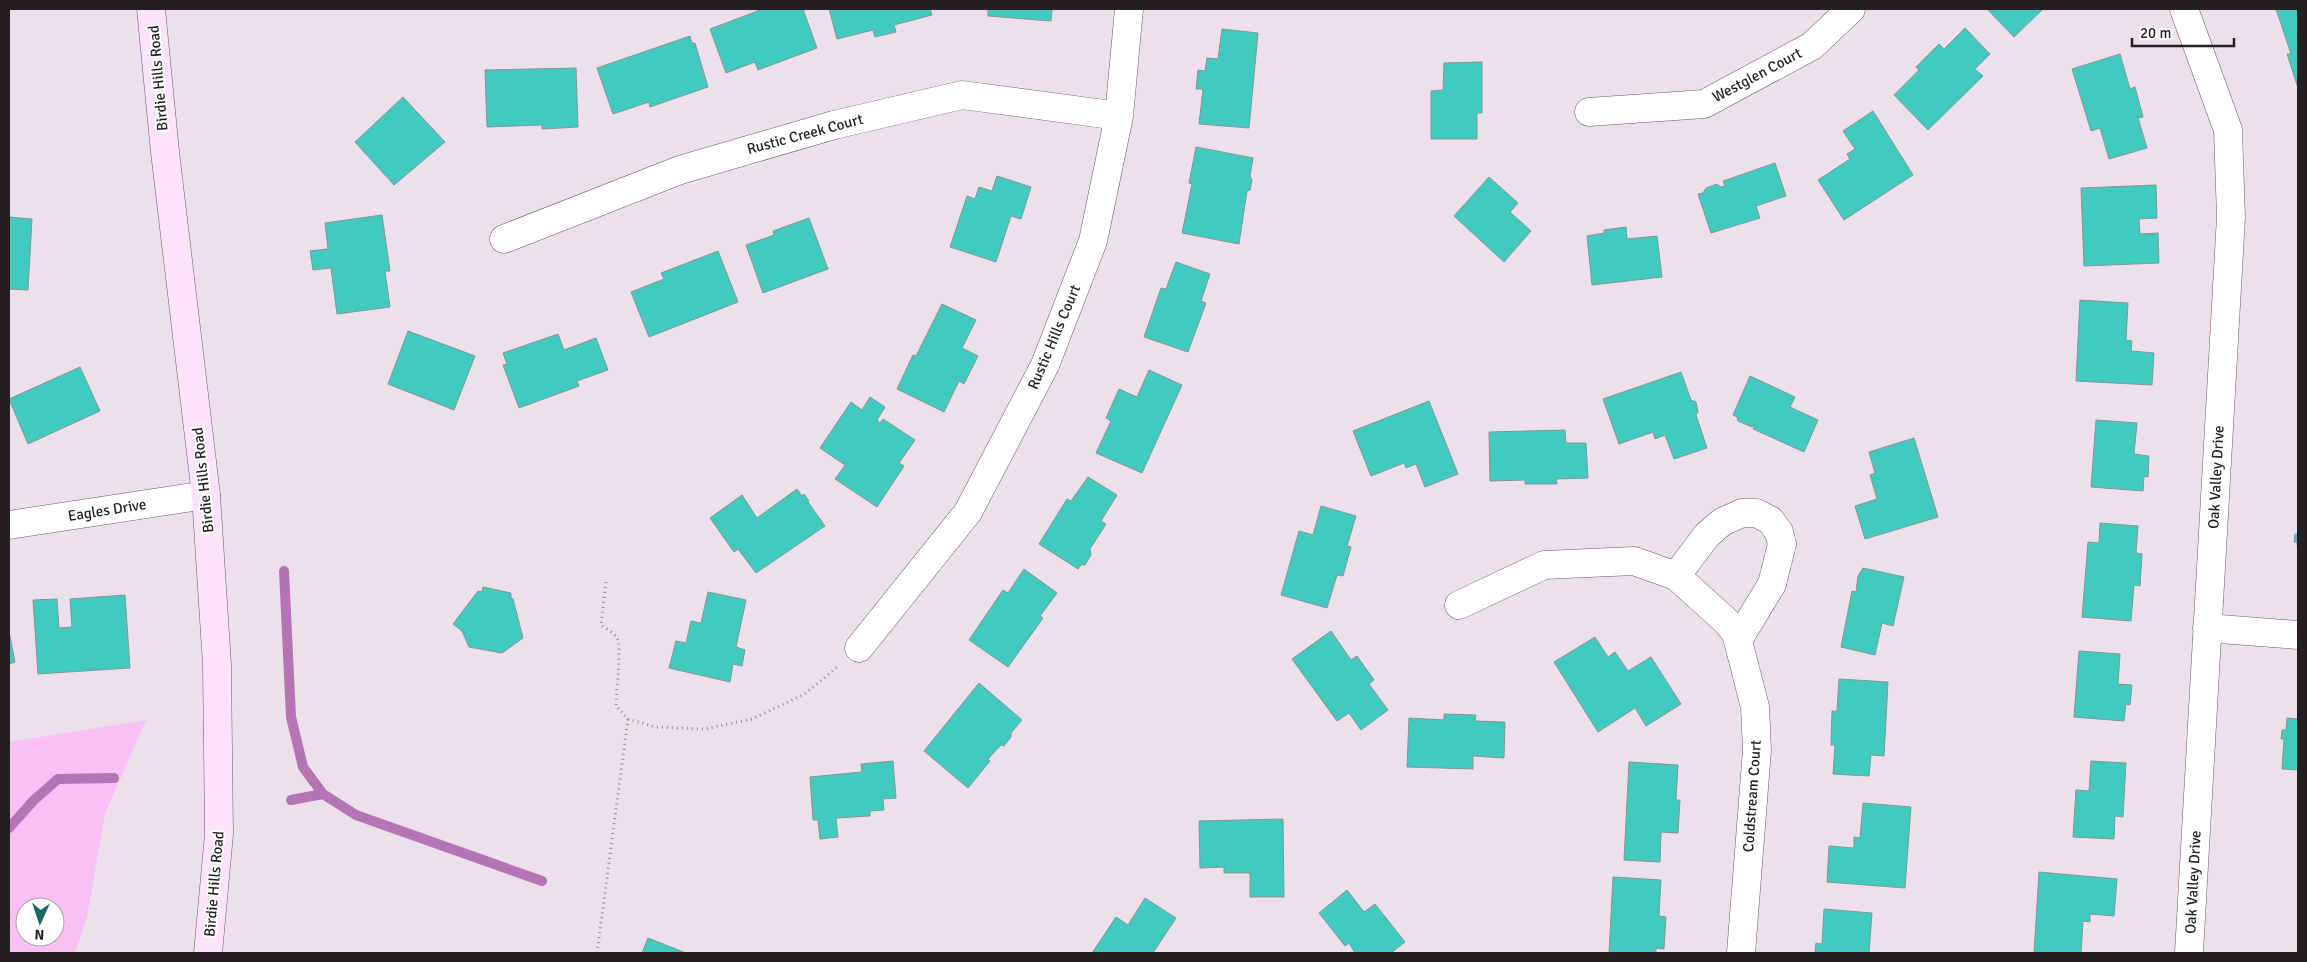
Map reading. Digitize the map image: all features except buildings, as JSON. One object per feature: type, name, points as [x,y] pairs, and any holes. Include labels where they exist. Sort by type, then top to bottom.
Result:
[{"type":"main road","name":"Birdie Hills Road","points":[[151,9],[165,152],[206,495],[217,665],[219,834],[208,953]]},
{"type":"street","name":"Rustic Hills Court","points":[[859,648],[968,512],[1045,365],[1093,241],[1119,116],[1129,9]]},
{"type":"street","name":"Westglen Court","points":[[1589,112],[1704,104],[1812,46],[1851,9]]},
{"type":"street","name":"Oak Valley Drive","points":[[2184,9],[2228,130],[2231,217],[2189,953]]},
{"type":"street","name":"Rustic Creek Court","points":[[504,239],[680,170],[834,125],[962,95],[1119,116]]},
{"type":"street","name":"Eagles Drive","points":[[9,525],[206,495]]},
{"type":"street","points":[[1676,576],[1707,535],[1722,522],[1742,513],[1756,513],[1770,520],[1779,532],[1782,544],[1772,584],[1738,640]]},
{"type":"street","name":"Coldstream Court","points":[[1459,605],[1544,565],[1634,561],[1676,576],[1726,621],[1736,633],[1757,721],[1757,750],[1741,953]]},
{"type":"street","points":[[2207,628],[2298,635]]},
{"type":"path","points":[[606,582],[601,625],[617,638],[620,649],[616,682],[616,706],[628,719],[656,727],[704,729],[752,719],[805,694],[859,648]]},
{"type":"path","points":[[597,953],[628,719]]},
{"type":"shaded area","points":[[146,720],[105,814],[87,917],[75,953],[9,953],[9,742]]},
{"type":"waterway","points":[[284,571],[291,717],[303,767],[323,794],[356,815],[542,881]]},
{"type":"waterway","points":[[9,828],[34,800],[58,779],[114,778]]},
{"type":"waterway","points":[[291,800],[323,794]]}]
